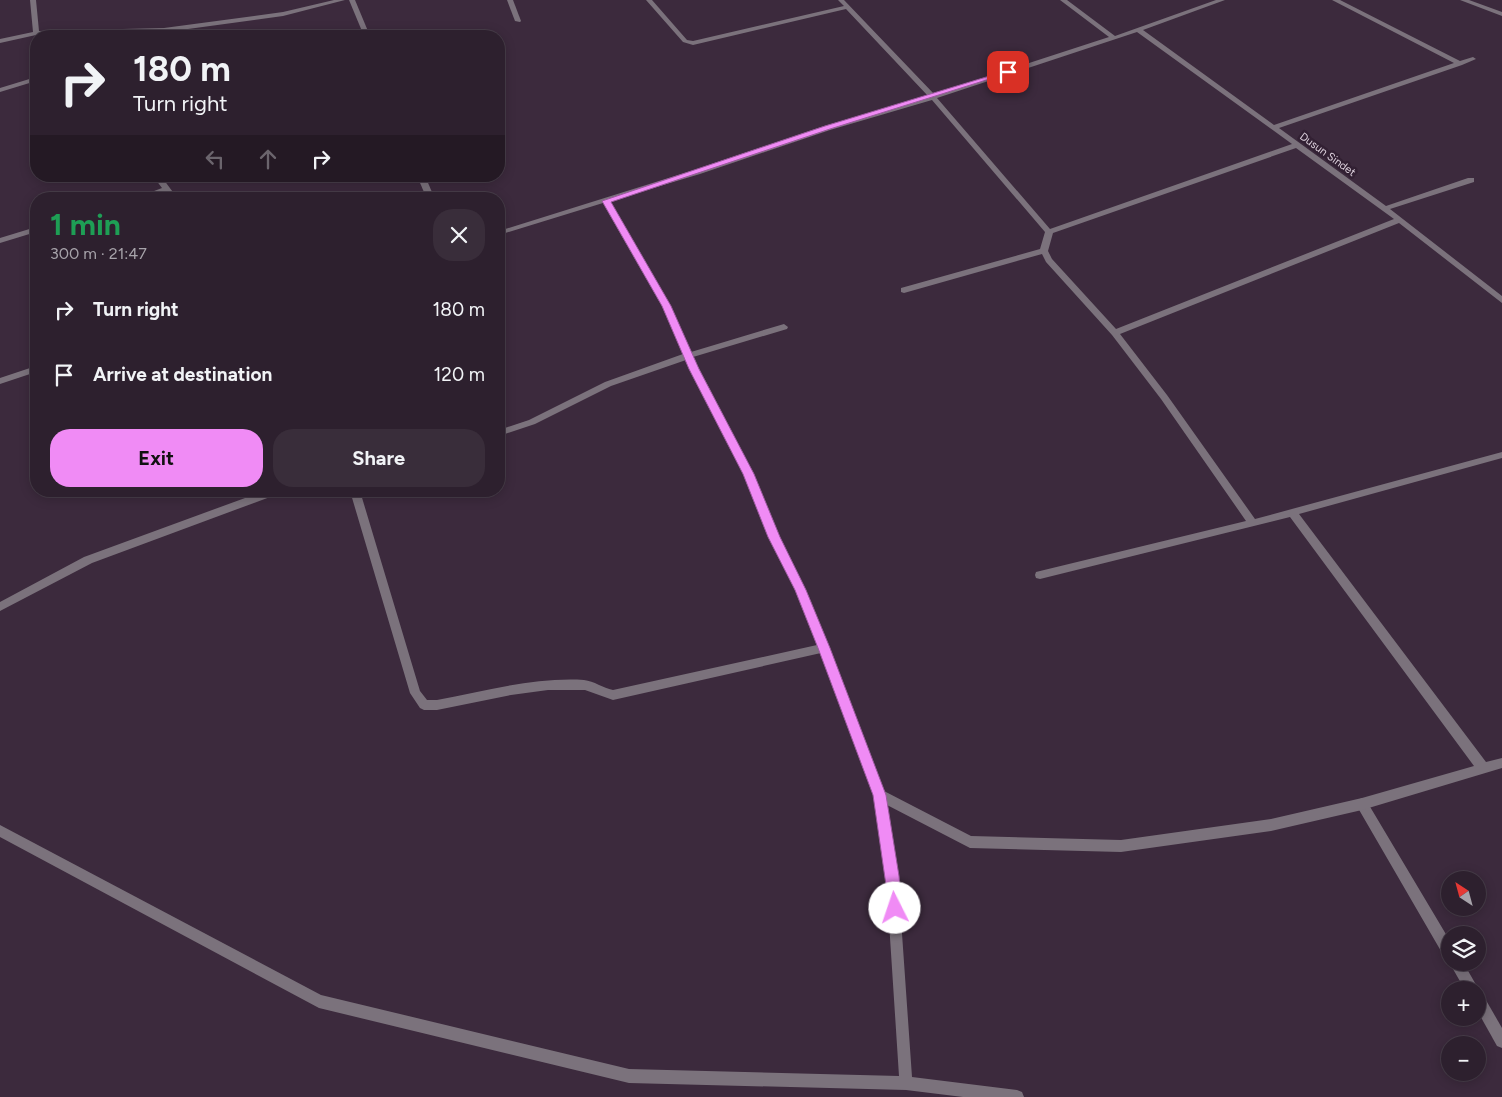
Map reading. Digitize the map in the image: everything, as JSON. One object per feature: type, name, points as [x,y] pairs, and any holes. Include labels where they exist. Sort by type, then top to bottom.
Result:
[{"type":"street","points":[[33,0],[36,30]]},
{"type":"street","points":[[164,30],[284,14],[342,0]]},
{"type":"street","points":[[352,0],[364,30]]},
{"type":"street","points":[[510,0],[518,20]]},
{"type":"street","points":[[649,0],[685,41],[693,43],[849,7]]},
{"type":"street","points":[[841,0],[934,97],[1050,232]]},
{"type":"street","points":[[1064,0],[1114,38]]},
{"type":"street","points":[[505,231],[606,201],[827,128],[934,97],[1139,30],[1222,0]]},
{"type":"street","points":[[1335,0],[1460,64]]},
{"type":"street","points":[[1462,0],[1502,14]]},
{"type":"street","name":"Dusun Sindet","points":[[1139,30],[1400,220],[1502,300]]},
{"type":"street","points":[[0,41],[30,34]]},
{"type":"street","points":[[1272,128],[1473,59]]},
{"type":"street","points":[[0,90],[30,81]]},
{"type":"street","points":[[1050,232],[1297,145]]},
{"type":"street","points":[[1384,209],[1471,180]]},
{"type":"street","points":[[160,192],[167,190],[161,182]]},
{"type":"street","points":[[606,201],[666,306],[688,356],[748,474],[824,648],[880,795],[892,876],[906,1083]]},
{"type":"street","points":[[1115,333],[1400,220]]},
{"type":"street","points":[[0,241],[30,232]]},
{"type":"street","points":[[1050,232],[1044,251],[1049,260],[1115,333],[1164,397],[1253,523]]},
{"type":"street","points":[[904,290],[1044,251]]},
{"type":"street","points":[[505,431],[532,422],[608,384],[688,356],[784,327]]},
{"type":"street","points":[[0,381],[30,371]]},
{"type":"street","points":[[1040,575],[1253,523],[1502,455]]},
{"type":"street","points":[[0,607],[88,560],[259,497]]},
{"type":"street","points":[[357,497],[415,693],[424,705],[437,705],[546,686],[594,686],[604,694],[613,695],[824,648]]},
{"type":"street","points":[[1292,512],[1483,768]]},
{"type":"street","points":[[880,795],[970,842],[1121,846],[1272,825],[1362,804],[1502,762]]},
{"type":"street","points":[[1362,804],[1441,938]]},
{"type":"street","points":[[0,831],[319,1001],[629,1076],[906,1083],[1017,1097]]},
{"type":"street","points":[[1486,1014],[1502,1042]]},
{"type":"route","points":[[895,908],[880,795],[824,648],[748,474],[694,369],[666,306],[606,201],[827,128],[934,97],[1008,72]]}]
